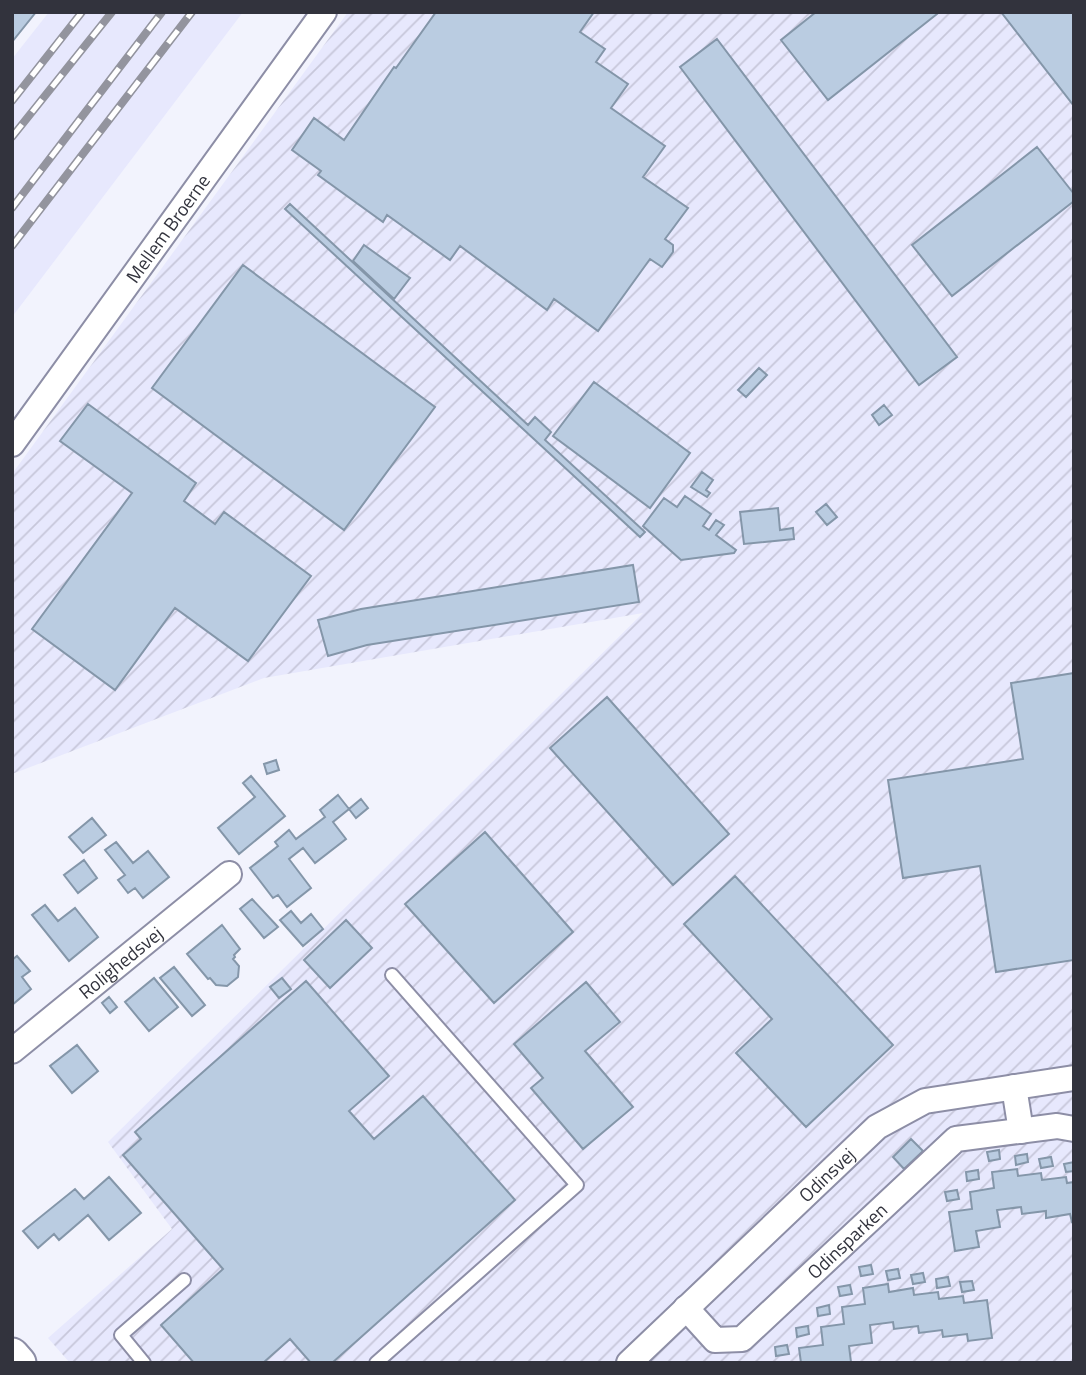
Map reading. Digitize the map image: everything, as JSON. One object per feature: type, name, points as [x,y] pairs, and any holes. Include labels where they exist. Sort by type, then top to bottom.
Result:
[{"type":"main road","points":[[12,1355],[19,1363]]},
{"type":"street","name":"Mellem Broerne","points":[[12,444],[324,12]]},
{"type":"street","name":"Rolighedsvej","points":[[12,1051],[229,874]]},
{"type":"street","name":"Odinsvej","points":[[629,1363],[877,1127],[925,1101],[1074,1078]]},
{"type":"street","points":[[1014,1087],[1021,1131]]},
{"type":"street","name":"Odinsparken","points":[[686,1308],[715,1340],[742,1339],[956,1139],[1056,1126],[1074,1129]]},
{"type":"lane","points":[[376,1363],[577,1185],[392,975]]},
{"type":"lane","points":[[144,1363],[121,1335],[184,1280]]},
{"type":"shaded area","points":[[49,12],[243,12],[12,317],[12,59]]},
{"type":"shaded area","points":[[348,12],[1074,12],[1074,1363],[70,1363],[48,1338],[172,1229],[108,1142],[643,613],[264,678],[12,774],[12,474]]},
{"type":"building","points":[[12,12],[36,12],[12,42]]},
{"type":"building","points":[[436,12],[594,12],[580,32],[605,49],[596,62],[628,84],[611,108],[665,146],[643,177],[688,208],[665,239],[673,245],[673,252],[662,267],[650,259],[598,331],[554,299],[547,310],[460,246],[450,260],[387,215],[383,222],[318,175],[321,171],[292,150],[314,118],[344,140]]},
{"type":"building","points":[[816,12],[937,14],[828,100],[781,40]]},
{"type":"building","points":[[1001,12],[1074,12],[1074,106]]},
{"type":"building","points":[[717,39],[957,357],[919,385],[680,67]]},
{"type":"building","points":[[1037,147],[1074,194],[1074,201],[952,296],[912,245]]},
{"type":"building","points":[[290,204],[528,425],[535,417],[551,432],[545,440],[645,532],[640,537],[285,209]]},
{"type":"building","points":[[364,245],[410,278],[394,299],[353,261]]},
{"type":"building","points":[[243,265],[435,407],[344,530],[152,388]]},
{"type":"building","points":[[759,368],[767,375],[746,397],[738,390]]},
{"type":"building","points":[[594,382],[690,453],[650,508],[553,436]]},
{"type":"building","points":[[88,404],[196,483],[184,501],[215,524],[224,512],[311,576],[248,661],[175,608],[115,690],[32,629],[132,493],[60,441]]},
{"type":"building","points":[[884,405],[892,415],[879,425],[872,415]]},
{"type":"building","points":[[702,472],[713,480],[706,490],[710,493],[707,497],[691,487]]},
{"type":"building","points":[[685,496],[711,514],[703,526],[709,530],[716,520],[724,525],[716,535],[736,550],[734,553],[681,560],[643,526],[664,498],[677,507]]},
{"type":"building","points":[[826,504],[837,517],[827,525],[816,512]]},
{"type":"building","points":[[778,508],[780,530],[793,528],[794,539],[744,544],[740,512]]},
{"type":"building","points":[[633,565],[639,602],[367,645],[328,656],[318,620],[361,609]]},
{"type":"building","points":[[1074,673],[1074,960],[996,972],[980,866],[903,878],[888,780],[1023,759],[1011,683]]},
{"type":"building","points":[[607,697],[729,834],[673,885],[550,748]]},
{"type":"building","points":[[276,760],[279,770],[267,774],[264,764]]},
{"type":"building","points":[[251,776],[285,816],[239,854],[218,828],[255,797],[243,783]]},
{"type":"building","points":[[338,795],[349,809],[333,822],[346,839],[315,863],[303,848],[289,859],[311,888],[287,907],[278,895],[273,898],[250,868],[278,846],[275,842],[289,830],[296,839],[325,817],[320,810]]},
{"type":"building","points":[[361,799],[368,808],[356,818],[349,809]]},
{"type":"building","points":[[92,818],[106,835],[83,853],[69,837]]},
{"type":"building","points":[[485,832],[573,932],[494,1003],[405,904]]},
{"type":"building","points":[[116,842],[133,863],[148,851],[169,877],[143,898],[135,888],[128,893],[118,880],[125,875],[105,850]]},
{"type":"building","points":[[84,860],[97,878],[78,893],[64,875]]},
{"type":"building","points":[[735,876],[893,1045],[806,1127],[736,1053],[772,1019],[684,924]]},
{"type":"building","points":[[252,899],[278,927],[264,938],[240,909]]},
{"type":"building","points":[[45,905],[58,921],[75,908],[98,937],[69,961],[32,915]]},
{"type":"building","points":[[291,911],[301,923],[311,914],[323,929],[303,946],[280,920]]},
{"type":"building","points":[[346,920],[372,948],[330,988],[304,960]]},
{"type":"building","points":[[222,925],[240,949],[233,959],[239,966],[238,977],[227,986],[216,985],[208,979],[187,954]]},
{"type":"building","points":[[17,956],[30,971],[22,977],[31,989],[12,1005],[12,960]]},
{"type":"building","points":[[174,967],[205,1005],[192,1016],[160,978]]},
{"type":"building","points":[[154,978],[178,1007],[149,1031],[125,1002]]},
{"type":"building","points":[[282,978],[291,989],[279,998],[270,987]]},
{"type":"building","points":[[306,981],[389,1076],[349,1111],[374,1139],[423,1096],[515,1200],[332,1363],[311,1363],[290,1339],[263,1363],[194,1363],[161,1325],[223,1269],[123,1155],[141,1139],[135,1132]]},
{"type":"building","points":[[586,982],[620,1022],[585,1051],[633,1107],[583,1149],[531,1088],[543,1078],[514,1044]]},
{"type":"building","points":[[109,997],[117,1007],[110,1013],[102,1003]]},
{"type":"building","points":[[77,1045],[98,1071],[72,1093],[50,1066]]},
{"type":"building","points":[[911,1139],[923,1151],[904,1169],[893,1157]]},
{"type":"building","points":[[999,1150],[1000,1159],[989,1161],[987,1152]]},
{"type":"building","points":[[1027,1154],[1028,1162],[1016,1165],[1015,1156]]},
{"type":"building","points":[[1051,1157],[1053,1166],[1041,1168],[1039,1159]]},
{"type":"building","points":[[1074,1162],[1074,1171],[1066,1172],[1064,1164]]},
{"type":"building","points":[[1017,1169],[1018,1176],[1041,1173],[1042,1180],[1066,1177],[1067,1183],[1074,1182],[1074,1221],[1072,1222],[1070,1214],[1046,1218],[1046,1211],[1022,1214],[1021,1207],[997,1210],[1000,1227],[976,1231],[979,1247],[955,1251],[949,1212],[972,1209],[970,1192],[994,1188],[992,1172]]},
{"type":"building","points":[[978,1170],[979,1179],[967,1181],[966,1172]]},
{"type":"building","points":[[109,1177],[141,1213],[109,1240],[88,1215],[59,1240],[54,1234],[38,1248],[23,1231],[75,1189],[84,1199]]},
{"type":"building","points":[[957,1190],[959,1199],[947,1201],[945,1192]]},
{"type":"building","points":[[871,1265],[873,1274],[861,1276],[859,1267]]},
{"type":"building","points":[[898,1269],[900,1278],[888,1280],[886,1271]]},
{"type":"building","points":[[923,1273],[925,1282],[913,1284],[911,1275]]},
{"type":"building","points":[[948,1277],[950,1286],[937,1288],[936,1279]]},
{"type":"building","points":[[972,1281],[974,1290],[962,1292],[960,1282]]},
{"type":"building","points":[[888,1284],[889,1292],[913,1288],[914,1295],[938,1292],[939,1299],[963,1296],[964,1303],[987,1300],[992,1338],[968,1341],[967,1334],[943,1337],[942,1330],[919,1333],[918,1326],[894,1329],[893,1322],[870,1325],[872,1343],[849,1346],[851,1362],[801,1363],[799,1348],[823,1345],[821,1327],[844,1324],[842,1307],[865,1304],[863,1288]]},
{"type":"building","points":[[850,1285],[852,1294],[840,1296],[838,1287]]},
{"type":"building","points":[[829,1305],[830,1314],[818,1316],[817,1308]]},
{"type":"building","points":[[808,1326],[809,1334],[797,1337],[796,1328]]},
{"type":"building","points":[[787,1345],[789,1354],[776,1356],[775,1347]]},
{"type":"railway","points":[[12,101],[82,12]]},
{"type":"railway","points":[[12,137],[112,12]]},
{"type":"railway","points":[[12,208],[162,12]]},
{"type":"railway","points":[[12,246],[192,12]]}]
